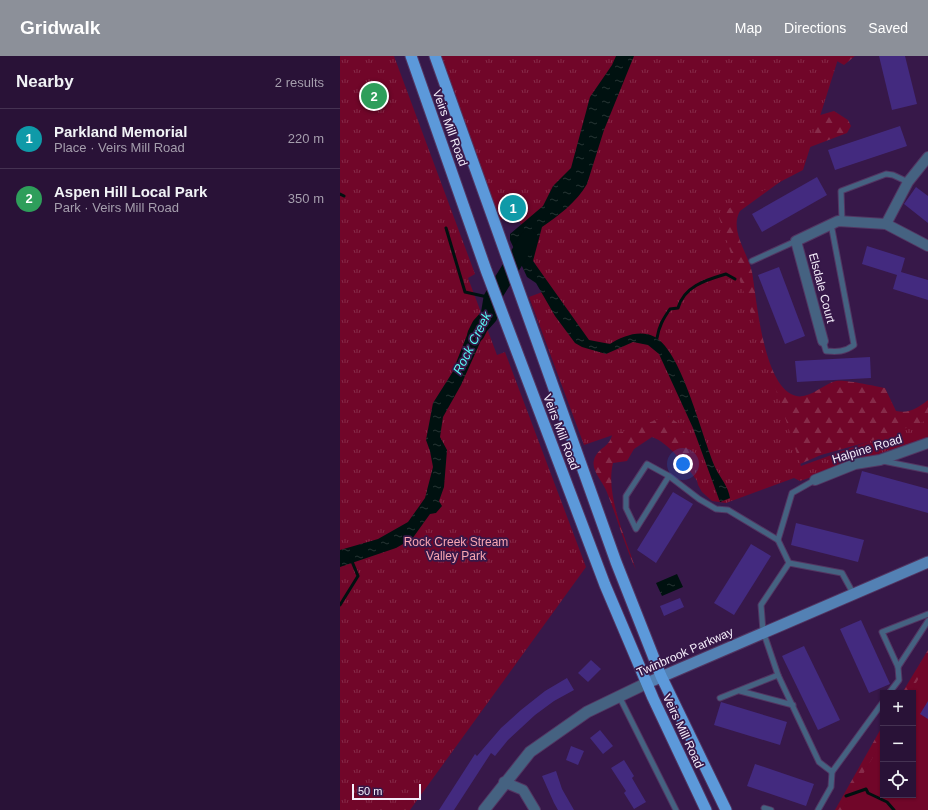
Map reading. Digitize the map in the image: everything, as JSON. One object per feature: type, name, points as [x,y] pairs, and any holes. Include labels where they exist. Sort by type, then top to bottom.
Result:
[{"type":"main road","name":"Veirs Mill Road","points":[[411,56],[486,270],[608,591],[647,683],[706,810]]},
{"type":"main road","name":"Veirs Mill Road","points":[[435,56],[519,295],[616,562],[634,603],[661,676],[726,810]]},
{"type":"main road","name":"Twinbrook Parkway","points":[[647,683],[853,592],[928,562]]},
{"type":"street","points":[[886,224],[908,182],[928,157]]},
{"type":"street","points":[[796,241],[831,224],[842,221],[886,224],[928,246]]},
{"type":"street","name":"Elsdale Court","points":[[796,241],[823,341]]},
{"type":"street","name":"Halpine Road","points":[[815,480],[854,464],[880,460],[928,443]]},
{"type":"street","name":"Twinbrook Parkway","points":[[484,810],[504,782],[530,752],[587,712],[647,683]]},
{"type":"street","points":[[504,782],[523,790],[535,810]]},
{"type":"lane","points":[[842,221],[841,191],[886,174],[893,175],[908,182]]},
{"type":"lane","points":[[823,341],[826,351],[834,352],[848,350],[854,345],[831,224]]},
{"type":"lane","points":[[752,261],[796,241]]},
{"type":"lane","points":[[880,460],[928,470]]},
{"type":"lane","points":[[669,476],[636,529],[626,508],[626,496],[647,464],[669,476],[699,500],[716,509],[728,510],[778,540],[789,563]]},
{"type":"lane","points":[[778,540],[792,493],[815,480]]},
{"type":"lane","points":[[789,563],[842,573],[853,592]]},
{"type":"lane","points":[[789,563],[761,605],[763,632],[778,675],[820,762],[832,772]]},
{"type":"lane","points":[[891,690],[899,680],[898,667],[882,632],[928,614]]},
{"type":"lane","points":[[898,667],[928,621]]},
{"type":"lane","points":[[720,698],[778,675]]},
{"type":"lane","points":[[740,690],[793,705]]},
{"type":"lane","points":[[619,696],[676,810]]},
{"type":"lane","points":[[818,810],[832,787],[832,772],[880,706]]},
{"type":"lane","points":[[766,810],[764,808],[771,810]]},
{"type":"green space","name":"Rock Creek Stream Valley Park","points":[[340,56],[394,56],[475,274],[468,278],[497,355],[505,352],[586,567],[410,810],[340,810]]},
{"type":"green space","points":[[439,56],[839,56],[803,170],[718,214],[801,466],[928,420],[928,437],[800,481],[794,478],[726,503],[712,501],[702,492],[698,485],[687,436],[679,424],[668,416],[584,445],[529,297],[545,291],[517,214],[500,220]]},
{"type":"green space","points":[[828,56],[855,56],[844,65]]},
{"type":"green space","points":[[834,111],[848,120],[851,126],[847,133],[805,149],[799,168],[740,211],[737,218],[740,242],[752,272],[759,319],[768,356],[774,373],[781,386],[791,394],[797,396],[809,395],[836,381],[860,383],[885,388],[896,411],[905,412],[913,410],[928,400],[928,425],[821,455],[793,467],[683,378],[589,340],[533,261],[537,240],[803,120]]},
{"type":"green space","points":[[582,375],[693,428],[698,482],[665,444],[652,437],[634,449],[627,461],[613,463],[611,476],[614,503],[636,570],[606,490],[597,475],[593,464],[598,452],[610,441],[613,430]]},
{"type":"green space","points":[[928,650],[928,810],[835,810],[880,730],[880,798],[916,798],[916,690],[904,690]]},
{"type":"green space","points":[[928,663],[928,810],[842,810],[880,745],[880,798],[916,798],[916,690],[912,690]]},
{"type":"water","points":[[616,56],[634,56],[604,130],[587,184],[573,203],[542,227],[533,261],[589,340],[610,344],[620,338],[632,334],[644,334],[655,337],[665,346],[683,378],[716,469],[728,490],[730,498],[720,502],[693,428],[659,354],[648,345],[633,342],[606,354],[582,347],[575,343],[555,316],[536,283],[527,277],[510,240],[510,234],[543,206],[553,186],[571,168],[590,97],[612,65]]},
{"type":"water","points":[[484,308],[492,322],[483,336],[461,385],[443,417],[440,437],[447,450],[444,487],[439,501],[442,506],[436,513],[430,514],[412,539],[396,548],[340,567],[340,550],[378,539],[408,522],[425,498],[433,467],[426,440],[433,403],[452,373],[469,330]]},
{"type":"water","points":[[677,574],[683,587],[662,596],[656,583]]},
{"type":"building","points":[[879,56],[905,56],[917,104],[892,110]]},
{"type":"building","points":[[900,126],[907,146],[835,170],[828,150]]},
{"type":"building","points":[[817,177],[827,195],[762,232],[752,214]]},
{"type":"building","points":[[916,187],[928,196],[928,223],[904,204]]},
{"type":"building","points":[[867,246],[905,258],[901,272],[928,280],[928,300],[893,289],[897,275],[862,264]]},
{"type":"building","points":[[779,267],[805,336],[785,344],[758,275]]},
{"type":"building","points":[[870,357],[871,378],[797,382],[795,361]]},
{"type":"building","points":[[862,471],[928,489],[928,513],[856,493]]},
{"type":"building","points":[[673,492],[693,504],[656,563],[637,550]]},
{"type":"building","points":[[796,523],[864,540],[858,562],[791,545]]},
{"type":"building","points":[[751,544],[771,556],[734,615],[714,603]]},
{"type":"building","points":[[680,598],[684,607],[664,616],[660,606]]},
{"type":"building","points":[[861,620],[890,684],[869,693],[840,629]]},
{"type":"building","points":[[804,646],[840,720],[818,730],[782,656]]},
{"type":"building","points":[[591,660],[601,669],[588,682],[578,673]]},
{"type":"building","points":[[567,678],[574,690],[554,701],[535,715],[508,740],[495,756],[491,753],[454,810],[439,810],[475,754],[477,756],[501,728],[521,710],[545,691]]},
{"type":"building","points":[[928,701],[928,719],[920,714]]},
{"type":"building","points":[[721,702],[787,722],[780,745],[714,725]]},
{"type":"building","points":[[600,730],[613,746],[603,754],[590,738]]},
{"type":"building","points":[[571,746],[584,751],[578,765],[566,760]]},
{"type":"building","points":[[624,760],[634,776],[632,778],[646,802],[634,809],[624,793],[626,791],[611,768]]},
{"type":"building","points":[[755,764],[814,784],[806,806],[747,786]]},
{"type":"building","points":[[556,771],[562,789],[574,810],[558,810],[554,803],[542,776]]},
{"type":"waterway","points":[[340,194],[344,196]]},
{"type":"waterway","points":[[446,228],[465,292],[492,298]]},
{"type":"waterway","name":"Rock Creek","points":[[476,334],[480,326],[489,316],[492,298],[529,238]]},
{"type":"waterway","points":[[657,338],[665,316],[670,309],[678,308],[685,294],[691,289],[697,285],[726,274],[735,279]]},
{"type":"waterway","points":[[340,605],[358,576],[351,559]]},
{"type":"waterway","points":[[846,796],[866,789],[868,793],[887,802],[894,810]]},
{"type":"place","name":"Aspen Hill Local Park","points":[[374,96]]},
{"type":"place","name":"Parkland Memorial","points":[[513,208]]}]
